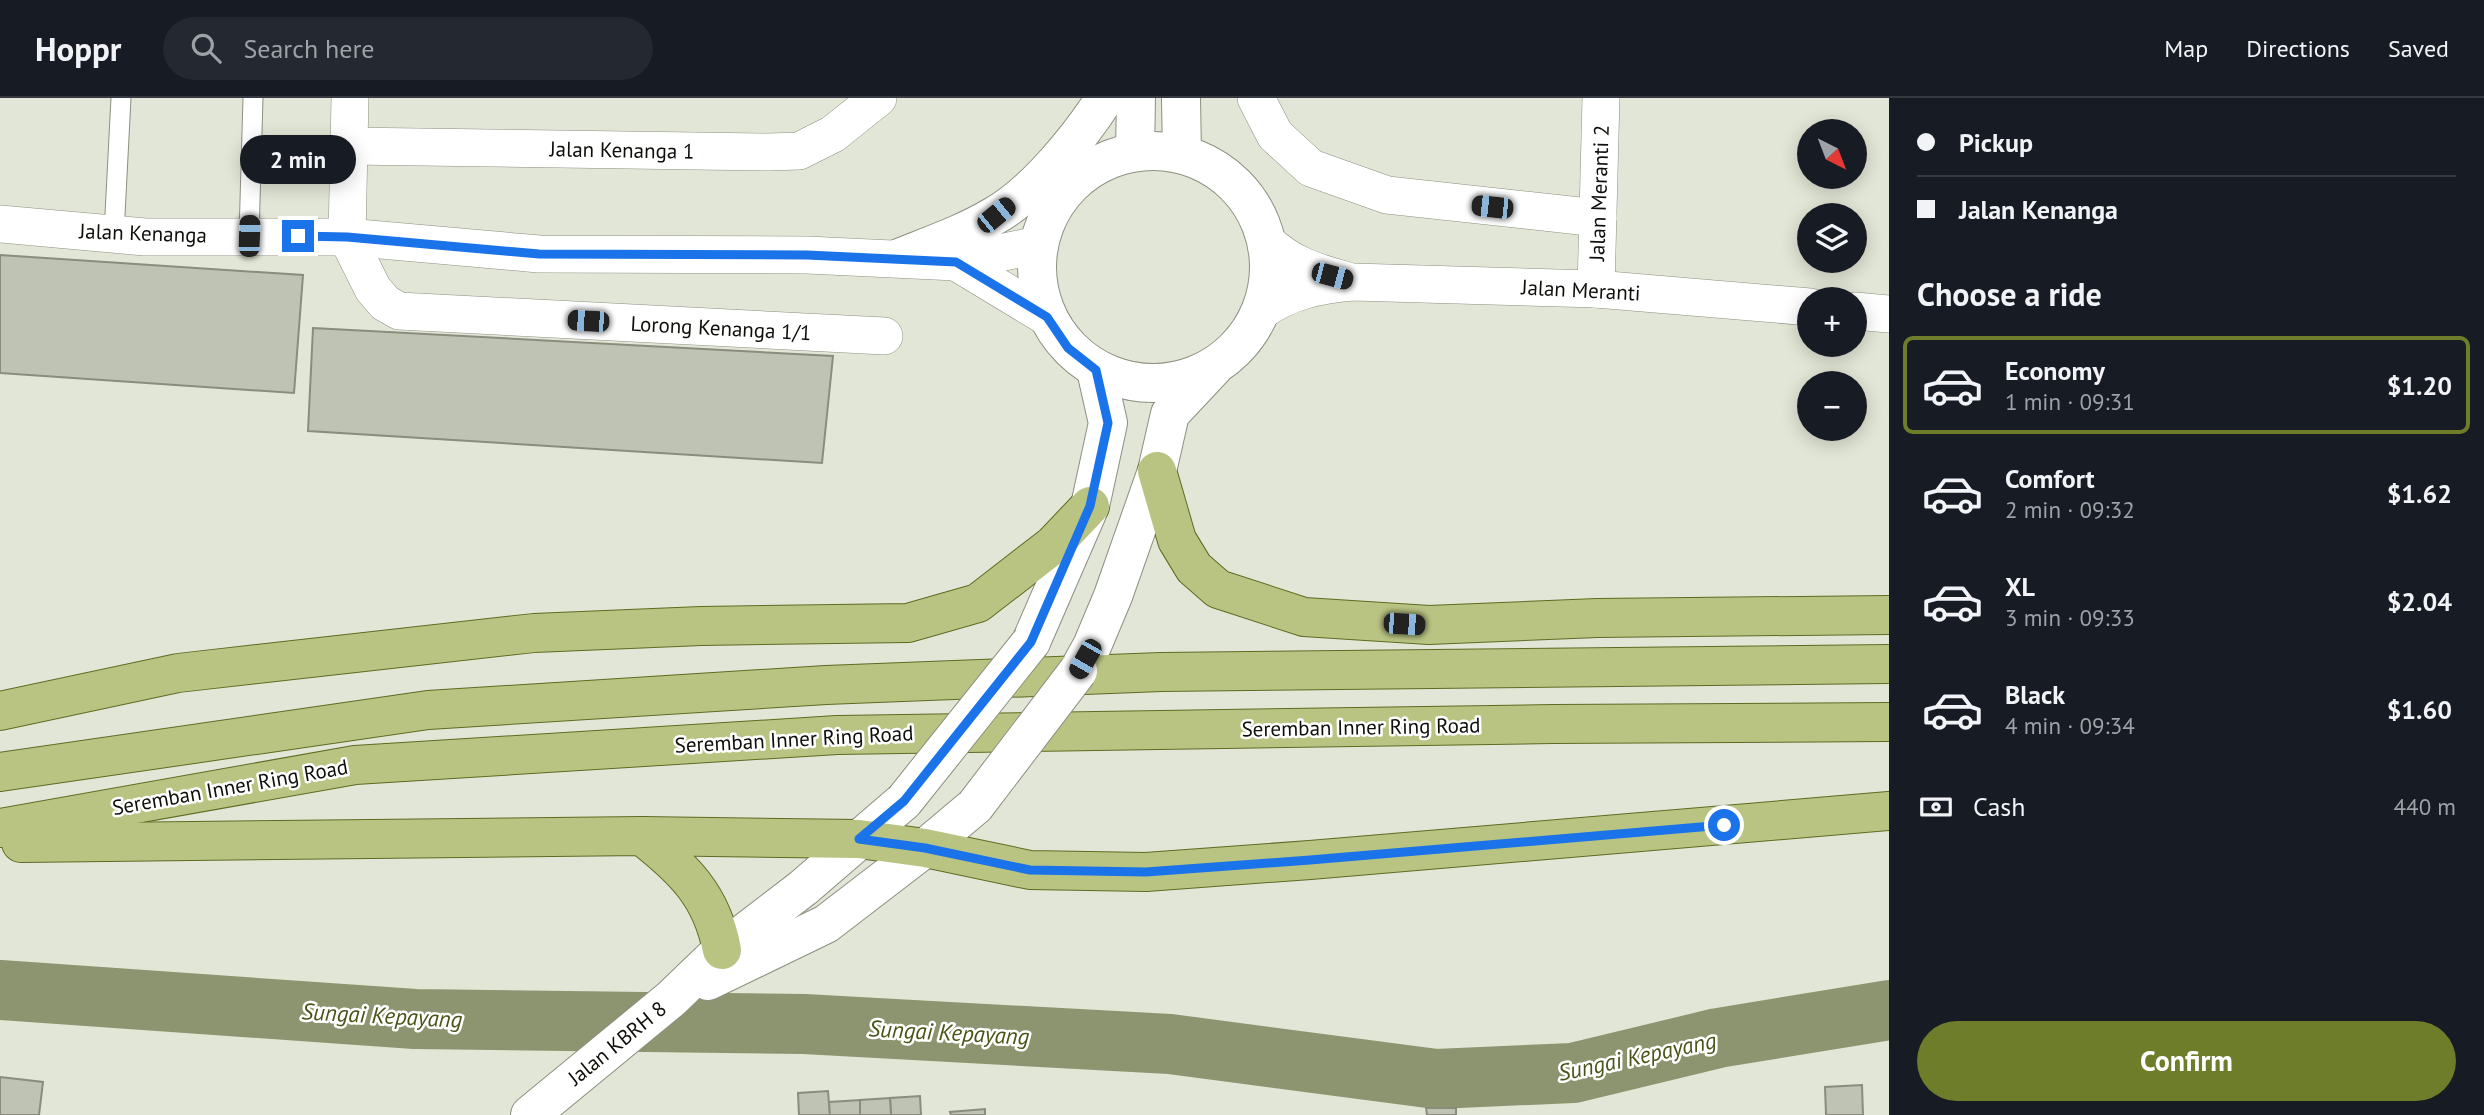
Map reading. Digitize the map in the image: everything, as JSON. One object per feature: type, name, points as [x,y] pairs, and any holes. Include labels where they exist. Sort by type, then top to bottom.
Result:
[{"type":"main road","points":[[1157,471],[1177,540],[1194,568],[1218,589],[1304,617],[1429,625],[1597,618],[1889,615]]},
{"type":"main road","points":[[0,711],[178,673],[534,634],[701,626],[908,623],[978,603],[1053,545],[1090,506]]},
{"type":"main road","name":"Seremban Inner Ring Road","points":[[0,772],[428,710],[826,685],[1161,672],[1889,664]]},
{"type":"main road","name":"Seremban Inner Ring Road","points":[[0,828],[355,765],[837,735],[1553,724],[1889,722]]},
{"type":"main road","points":[[0,843],[642,836],[859,839],[925,848],[1030,870],[1146,872],[1889,811]]},
{"type":"main road","points":[[642,836],[679,865],[700,892],[718,928],[722,950]]},
{"type":"street","points":[[347,237],[350,98]]},
{"type":"street","name":"Jalan Kenanga 1","points":[[349,146],[799,151],[833,134],[878,98]]},
{"type":"street","points":[[899,258],[957,235],[996,215],[1020,196],[1069,148],[1105,98]]},
{"type":"street","points":[[1135,152],[1136,98]]},
{"type":"street","points":[[1181,98],[1182,154]]},
{"type":"street","points":[[1256,98],[1275,135],[1311,168],[1387,195],[1598,218]]},
{"type":"street","name":"Jalan Meranti 2","points":[[1596,289],[1601,98]]},
{"type":"street","points":[[671,999],[826,924],[925,848],[975,806],[1078,671],[1092,646],[1113,596],[1157,471],[1170,414],[1214,367],[1242,342],[1261,311],[1269,274],[1267,242],[1256,212],[1237,186],[1212,166],[1182,154],[1158,151],[1135,152],[1101,163],[1072,184],[1050,212],[1038,246],[1037,281],[1047,317],[1068,348],[1096,370],[1132,383],[1179,381],[1214,367]]},
{"type":"street","name":"Jalan Kenanga","points":[[0,225],[145,237],[347,237],[539,254],[899,258],[956,262],[1038,246]]},
{"type":"street","name":"Lorong Kenanga 1/1","points":[[347,237],[373,289],[385,303],[399,311],[884,336]]},
{"type":"street","name":"Jalan Meranti","points":[[1267,242],[1292,262],[1312,271],[1353,282]]},
{"type":"street","name":"Jalan Kenanga","points":[[956,262],[1047,317]]},
{"type":"street","name":"Jalan Meranti","points":[[1261,311],[1292,292],[1353,282],[1596,289],[1797,306]]},
{"type":"street","points":[[1867,312],[1889,314]]},
{"type":"street","points":[[671,999],[722,950],[803,888],[904,801],[1031,642],[1090,506],[1108,423],[1096,370]]},
{"type":"street","name":"Jalan KBRH 8","points":[[533,1112],[671,999]]},
{"type":"lane","points":[[114,233],[121,98]]},
{"type":"lane","points":[[249,236],[253,98]]},
{"type":"building","points":[[0,255],[303,275],[294,393],[0,373]]},
{"type":"building","points":[[313,328],[833,356],[822,463],[308,431]]},
{"type":"building","points":[[0,1077],[43,1082],[39,1115],[0,1115]]},
{"type":"building","points":[[1862,1085],[1863,1115],[1826,1115],[1825,1087]]},
{"type":"building","points":[[828,1091],[830,1115],[799,1115],[798,1093]]},
{"type":"building","points":[[920,1096],[921,1115],[891,1115],[890,1098]]},
{"type":"building","points":[[890,1098],[891,1115],[860,1115],[860,1100]]},
{"type":"building","points":[[860,1100],[860,1115],[830,1115],[829,1102]]},
{"type":"building","points":[[1426,1108],[1456,1108],[1456,1115],[1427,1115]]},
{"type":"building","points":[[985,1109],[985,1115],[951,1115],[950,1112]]},
{"type":"waterway","name":"Sungai Kepayang","points":[[0,990],[415,1019],[804,1024],[1170,1044],[1436,1079],[1573,1073],[1718,1038],[1889,1010]]},
{"type":"route","points":[[298,236],[347,237],[539,254],[807,255],[956,262],[1047,317],[1068,348],[1096,370],[1108,423],[1090,506],[1031,642],[904,801],[859,839],[925,848],[1030,870],[1146,872],[1724,825]]}]
